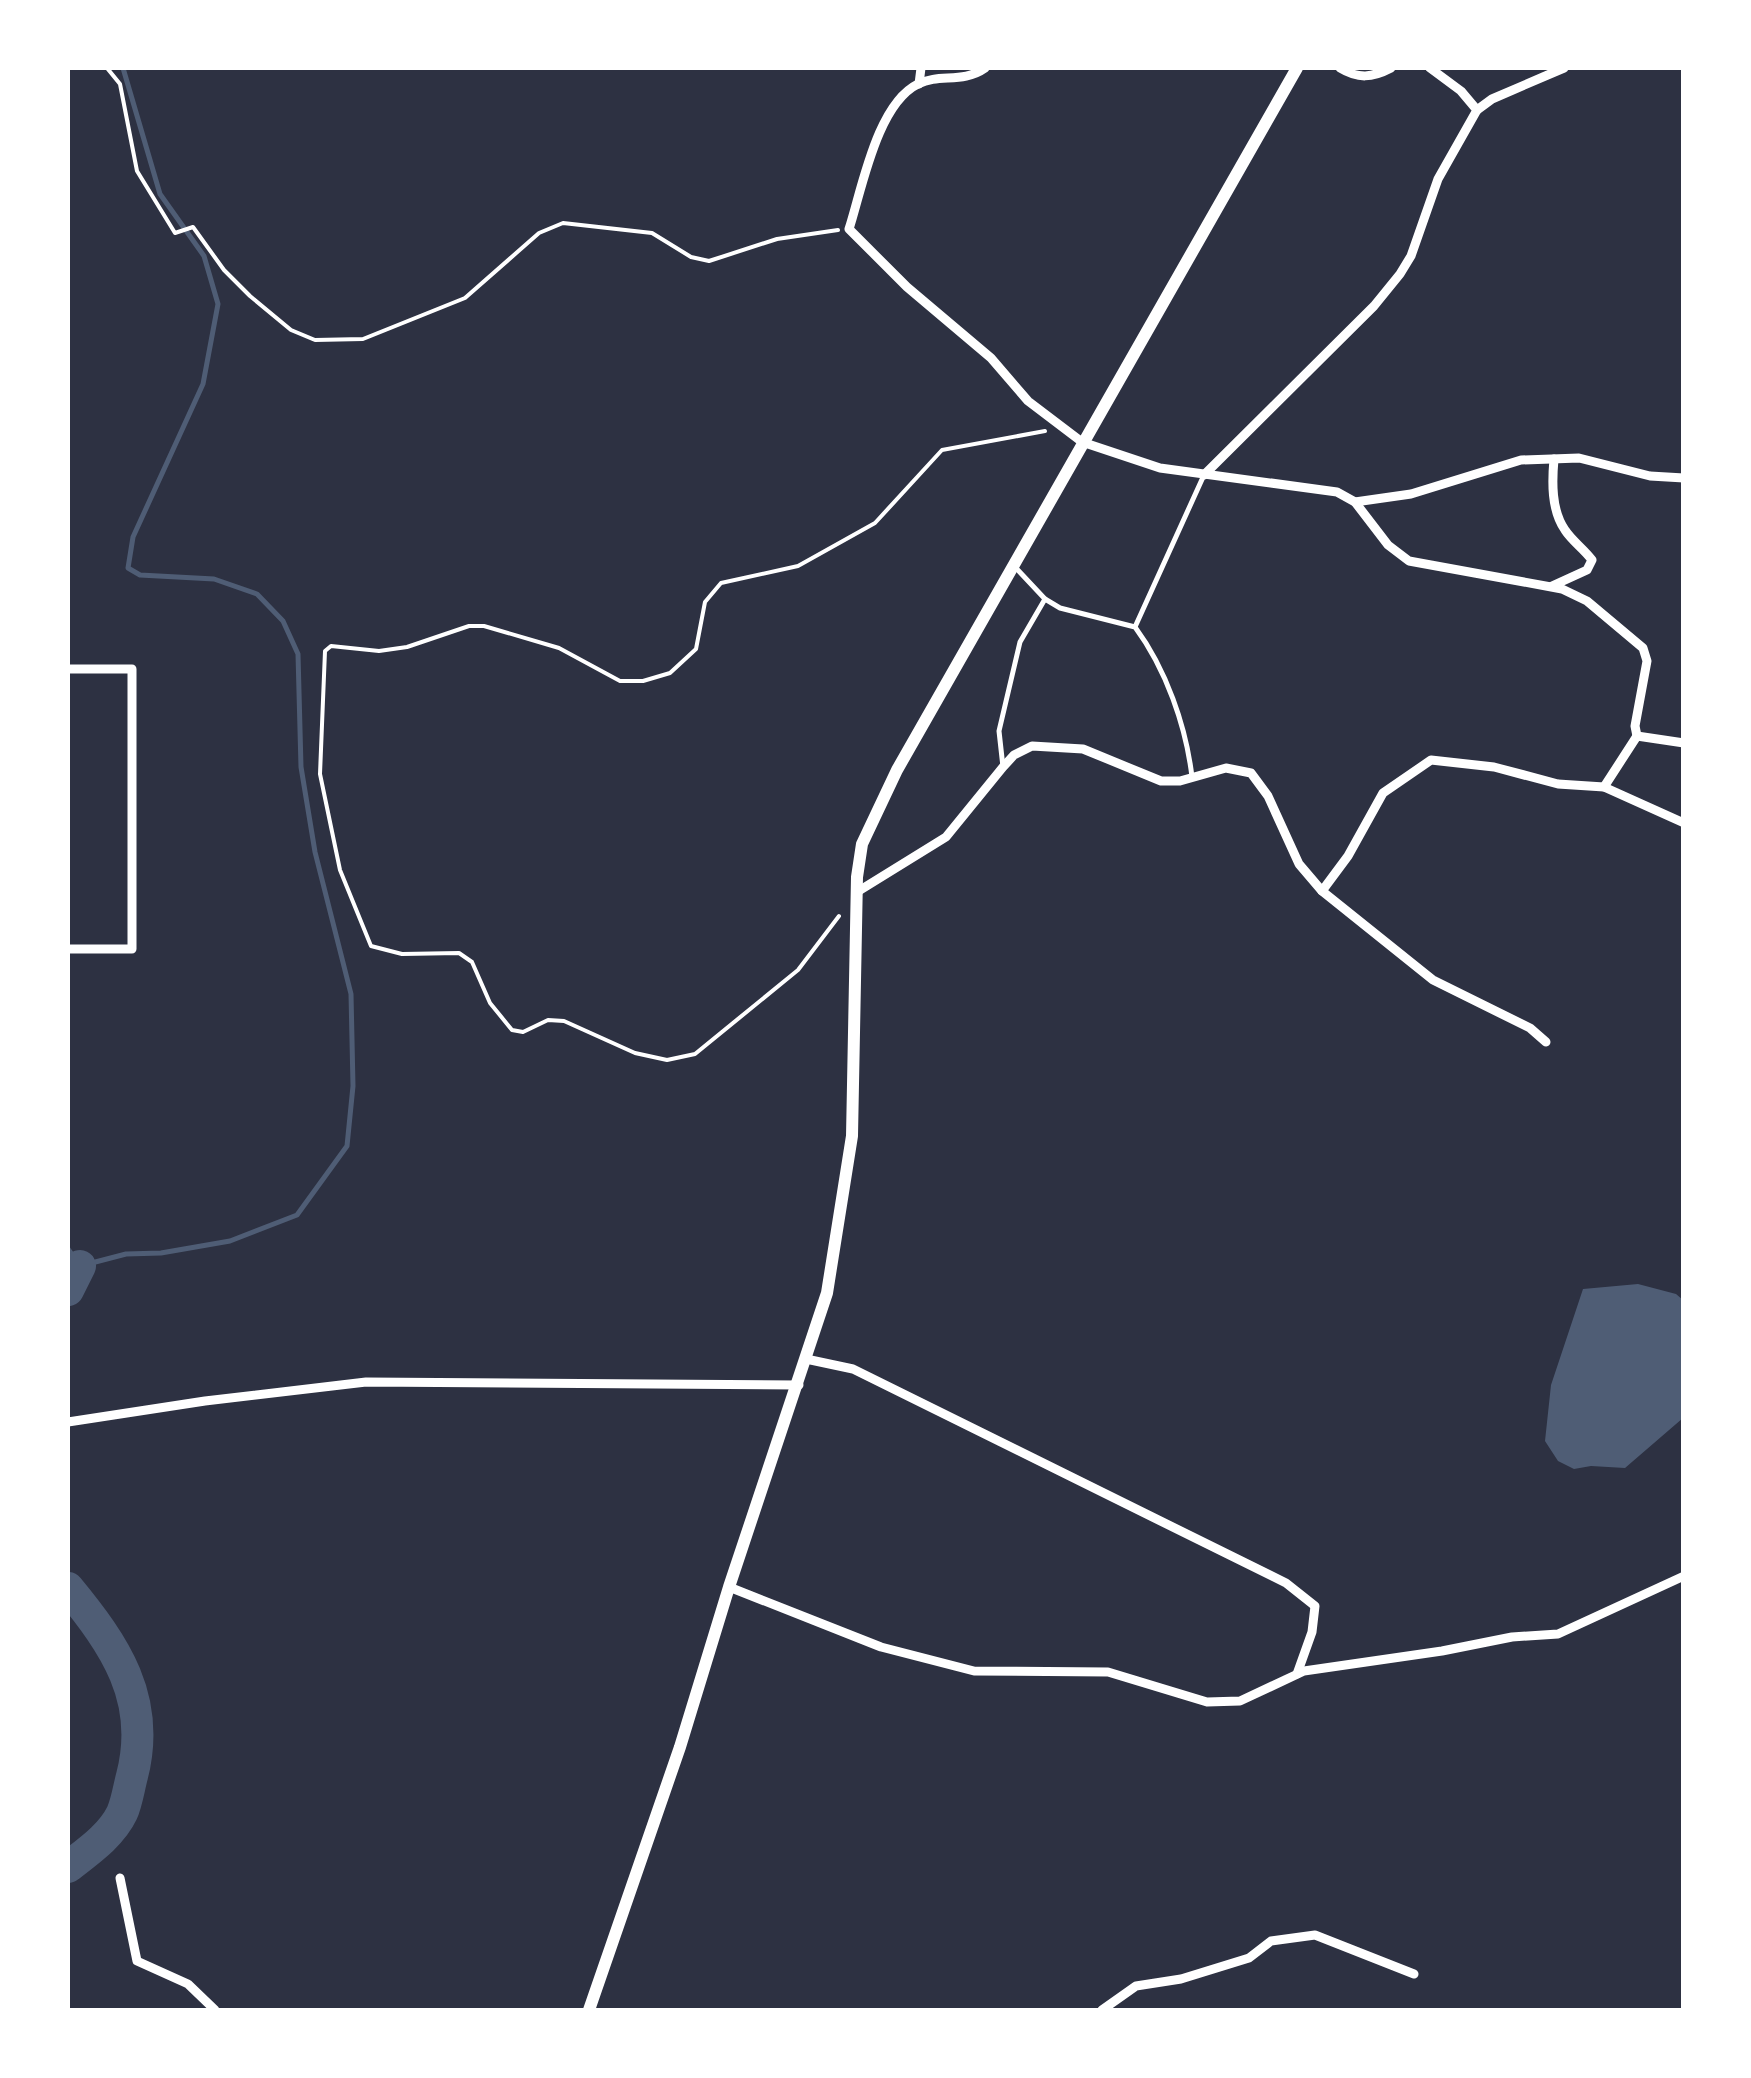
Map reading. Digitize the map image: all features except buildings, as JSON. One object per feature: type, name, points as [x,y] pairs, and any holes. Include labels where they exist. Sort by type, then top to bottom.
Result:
[{"type":"main road","points":[[589,2010],[680,1746],[826,1293],[852,1136],[857,892],[862,844],[897,770],[1297,68]]},
{"type":"street","points":[[918,84],[921,68]]},
{"type":"street","points":[[985,68],[972,77],[918,84],[892,108],[879,135],[849,229],[992,358],[1028,401],[1082,442],[1160,468],[1337,492],[1355,502],[1388,546],[1410,561],[1549,586],[1587,601],[1643,648],[1646,661],[1635,726],[1637,736],[1604,787]]},
{"type":"street","points":[[1340,68],[1366,77],[1391,68]]},
{"type":"street","points":[[1430,68],[1462,91],[1477,110]]},
{"type":"street","points":[[1204,475],[1360,320],[1400,274],[1432,191],[1477,110],[1492,98],[1564,68]]},
{"type":"street","points":[[1549,586],[1587,570],[1592,560],[1558,517],[1552,478],[1554,458]]},
{"type":"street","points":[[1355,502],[1412,494],[1521,460],[1579,458],[1650,476],[1684,478]]},
{"type":"street","points":[[68,669],[132,670],[132,949],[68,949]]},
{"type":"street","points":[[1637,736],[1684,744]]},
{"type":"street","points":[[857,892],[946,838],[1014,755],[1032,746],[1083,750],[1161,781],[1226,768],[1251,773],[1268,796],[1299,864],[1322,891],[1433,980],[1530,1028],[1546,1042]]},
{"type":"street","points":[[1322,891],[1348,856],[1376,802],[1389,788],[1431,760],[1494,767],[1558,784],[1604,787],[1684,824]]},
{"type":"street","points":[[806,1359],[853,1369],[1286,1582],[1315,1606],[1312,1632],[1296,1674]]},
{"type":"street","points":[[68,1422],[366,1382],[798,1384]]},
{"type":"street","points":[[729,1586],[881,1647],[974,1671],[1108,1672],[1207,1702],[1240,1701],[1296,1674],[1512,1637],[1558,1634],[1684,1576]]},
{"type":"street","points":[[120,1878],[137,1961],[188,1984],[215,2010]]},
{"type":"street","points":[[1102,2010],[1136,1986],[1181,1979],[1249,1958],[1271,1941],[1315,1934],[1414,1974]]},
{"type":"lane","points":[[1136,627],[1204,475]]},
{"type":"lane","points":[[1013,564],[1045,599],[1060,608],[1136,627],[1151,648],[1188,743],[1192,777]]},
{"type":"lane","points":[[1003,767],[999,731],[1020,642],[1045,599]]},
{"type":"path","points":[[106,68],[120,84],[137,171],[175,233],[193,227],[224,270],[250,296],[291,330],[315,340],[363,340],[466,298],[539,233],[563,223],[652,233],[691,257],[709,261],[777,238],[849,229]]},
{"type":"path","points":[[857,892],[798,970],[695,1054],[667,1060],[636,1053],[564,1021],[548,1020],[523,1032],[512,1030],[490,1003],[472,962],[459,953],[402,954],[371,946],[340,870],[320,774],[325,651],[331,646],[378,651],[406,647],[469,626],[484,626],[560,648],[620,681],[643,681],[670,673],[696,649],[704,602],[721,583],[798,566],[875,522],[942,450],[1024,436],[1046,430],[1056,422]]},
{"type":"water","points":[[1638,1284],[1676,1294],[1683,1300],[1683,1418],[1625,1468],[1574,1469],[1558,1461],[1545,1441],[1551,1385],[1583,1289]]},
{"type":"waterway","points":[[68,1249],[80,1266],[126,1254],[161,1253],[230,1241],[297,1215],[347,1146],[353,1086],[351,994],[315,852],[301,767],[298,654],[283,621],[257,594],[214,579],[140,575],[128,568],[133,537],[203,384],[218,304],[204,256],[160,194],[123,68]]},
{"type":"waterway","points":[[68,1290],[80,1266]]},
{"type":"waterway","points":[[68,1588],[114,1652],[133,1698],[137,1722],[137,1748],[122,1813],[105,1836],[68,1867]]}]
